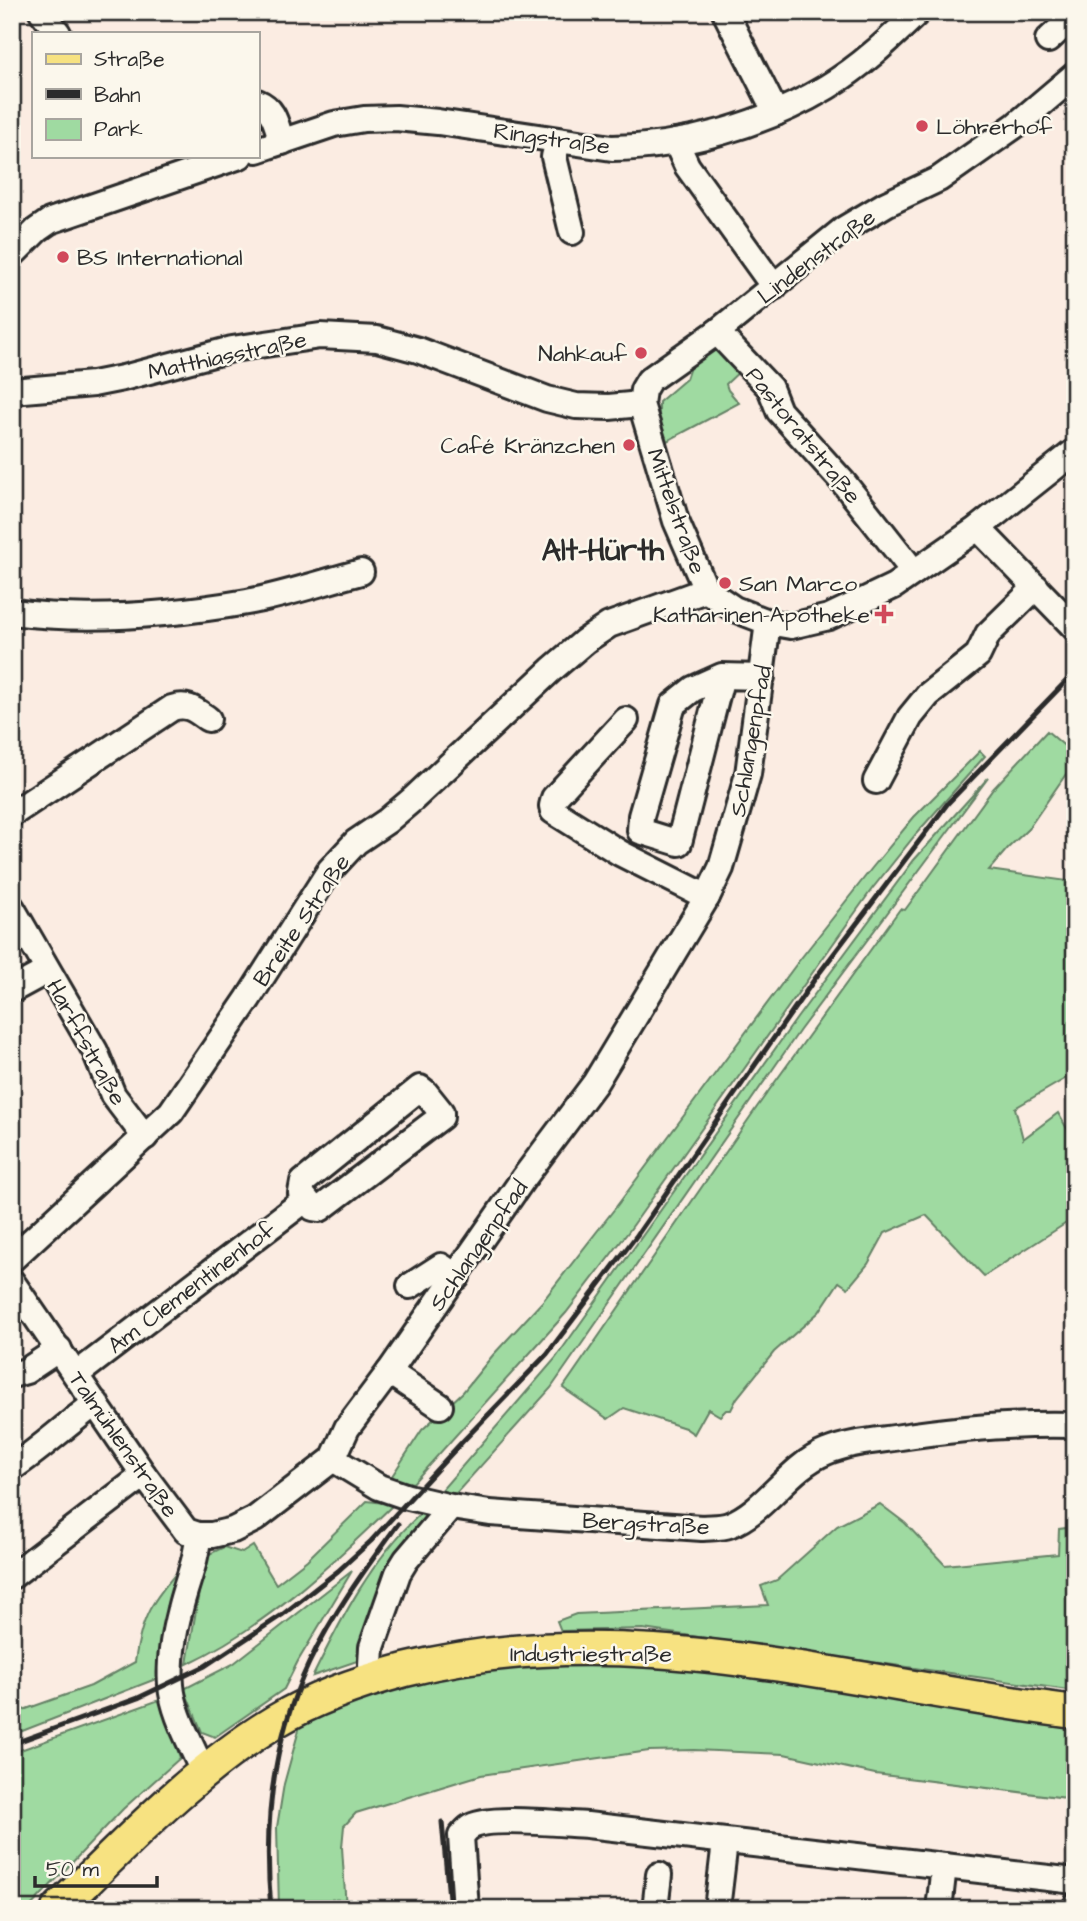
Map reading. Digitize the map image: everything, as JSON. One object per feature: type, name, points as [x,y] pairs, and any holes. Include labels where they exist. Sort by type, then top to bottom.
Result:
[{"type":"main road","name":"Industriestraße","points":[[58,1909],[149,1819],[203,1772],[248,1739],[303,1706],[375,1678],[460,1658],[555,1648],[643,1649],[747,1660],[1075,1712]]},
{"type":"street","points":[[42,12],[57,32]]},
{"type":"street","points":[[725,12],[776,113]]},
{"type":"street","name":"Ringstraße","points":[[259,149],[334,124],[396,118],[612,148],[676,142],[733,128],[776,113],[828,87],[880,48],[918,12]]},
{"type":"street","points":[[1048,40],[1075,15]]},
{"type":"street","name":"Lindenstraße","points":[[641,404],[643,390],[649,380],[717,332],[844,229],[886,204],[939,179],[1016,125],[1075,75]]},
{"type":"street","points":[[259,103],[272,112],[282,142]]},
{"type":"street","points":[[558,141],[554,157],[572,232]]},
{"type":"street","points":[[676,142],[687,166],[774,287]]},
{"type":"street","points":[[12,255],[50,221],[234,158]]},
{"type":"street","name":"Pastoratstraße","points":[[717,332],[770,388],[779,411],[842,482],[914,572]]},
{"type":"street","name":"Matthiasstraße","points":[[12,391],[93,384],[232,349],[320,336],[377,339],[418,350],[547,399],[576,406],[641,404]]},
{"type":"street","name":"Mittelstraße","points":[[641,404],[676,521],[706,590],[734,609],[768,622],[791,626],[829,617],[871,598],[914,572],[978,528],[1075,451]]},
{"type":"street","points":[[978,528],[1075,628]]},
{"type":"street","points":[[12,612],[113,616],[198,609],[249,601],[360,572]]},
{"type":"street","points":[[876,781],[910,717],[928,695],[978,655],[988,634],[1036,587]]},
{"type":"street","name":"Breite Straße","points":[[12,1259],[145,1137],[183,1096],[317,889],[330,870],[356,842],[413,799],[585,641],[610,625],[706,590]]},
{"type":"street","name":"Schlangenpfad","points":[[198,1535],[233,1530],[255,1520],[333,1459],[346,1428],[457,1277],[523,1179],[595,1083],[707,897],[721,868],[748,774],[768,622]]},
{"type":"street","points":[[722,676],[679,843],[640,831],[641,816],[673,705],[693,689],[722,676],[762,677]]},
{"type":"street","points":[[12,814],[172,708],[190,706],[208,719]]},
{"type":"street","points":[[626,720],[554,798],[554,811],[620,853],[707,897]]},
{"type":"street","name":"Harffstraße","points":[[12,908],[96,1051],[113,1095],[145,1137]]},
{"type":"street","points":[[12,990],[47,971]]},
{"type":"street","points":[[420,1088],[441,1112],[441,1116],[320,1209],[313,1208],[305,1200],[301,1193],[303,1182],[420,1088]]},
{"type":"street","name":"Am Clementinenhof","points":[[77,1374],[305,1200]]},
{"type":"street","points":[[411,1286],[441,1266],[457,1277]]},
{"type":"street","name":"Talmühlenstraße","points":[[12,1282],[144,1475],[186,1531],[198,1535],[197,1555],[180,1608],[171,1685],[175,1702],[203,1772]]},
{"type":"street","points":[[12,1376],[26,1371],[59,1349]]},
{"type":"street","points":[[389,1372],[440,1406]]},
{"type":"street","points":[[12,1468],[43,1447],[58,1431],[96,1403]]},
{"type":"street","name":"Bergstraße","points":[[333,1459],[379,1487],[452,1507],[503,1514],[702,1528],[727,1526],[749,1513],[807,1462],[825,1452],[847,1445],[946,1430],[1015,1425],[1072,1417]]},
{"type":"street","points":[[12,1576],[144,1475]]},
{"type":"street","points":[[375,1678],[371,1665],[372,1647],[398,1573],[452,1507]]},
{"type":"street","points":[[466,1909],[461,1836],[468,1828],[477,1824],[507,1821],[587,1825],[1075,1881]]},
{"type":"street","points":[[718,1909],[726,1842]]},
{"type":"street","points":[[939,1909],[944,1866]]},
{"type":"street","points":[[654,1909],[659,1875]]},
{"type":"green space","points":[[717,342],[741,370],[726,384],[739,403],[667,441],[659,415],[659,402],[686,379],[691,364]]},
{"type":"green space","points":[[1047,731],[1075,755],[1075,761],[1028,829],[989,870],[1075,882],[1075,1073],[1015,1108],[1023,1139],[1058,1113],[1072,1137],[1075,1135],[1075,1231],[1068,1222],[984,1276],[926,1215],[885,1233],[868,1264],[848,1288],[839,1282],[819,1312],[774,1352],[737,1398],[731,1410],[726,1410],[720,1416],[708,1409],[694,1434],[685,1428],[624,1408],[608,1419],[563,1388],[757,1107],[900,909],[905,910],[993,789]]},
{"type":"green space","points":[[980,751],[985,756],[872,889],[629,1231],[566,1313],[413,1483],[390,1479],[422,1430],[463,1392],[542,1302],[872,868],[914,817]]},
{"type":"green space","points":[[988,778],[800,1030],[551,1388],[451,1499],[440,1492],[555,1359],[797,1018],[914,860]]},
{"type":"green space","points":[[367,1501],[394,1504],[297,1593],[244,1632],[187,1664],[205,1556],[224,1547],[242,1553],[253,1546],[276,1584],[307,1560]]},
{"type":"green space","points":[[880,1504],[905,1523],[945,1565],[1058,1554],[1059,1529],[1075,1527],[1075,1691],[643,1629],[561,1631],[557,1621],[576,1614],[768,1605],[761,1586],[777,1580],[837,1526]]},
{"type":"green space","points":[[420,1514],[430,1519],[363,1659],[313,1676],[372,1570]]},
{"type":"green space","points":[[183,1565],[161,1677],[12,1735],[12,1714],[91,1686],[135,1662],[141,1631],[150,1609]]},
{"type":"green space","points":[[352,1571],[284,1689],[215,1737],[202,1732],[184,1689],[233,1664]]},
{"type":"green space","points":[[636,1658],[1075,1723],[1075,1799],[875,1774],[784,1754],[649,1751],[481,1775],[356,1813],[344,1826],[342,1847],[346,1909],[279,1909],[277,1827],[284,1784],[300,1726],[372,1692],[509,1662]]},
{"type":"green space","points":[[162,1699],[180,1758],[123,1809],[28,1909],[12,1909],[12,1753]]},
{"type":"railway","points":[[12,1744],[138,1698],[205,1666],[282,1615],[371,1541],[547,1354],[637,1235],[814,980],[948,803],[1075,672]]},
{"type":"railway","points":[[271,1909],[268,1846],[270,1814],[273,1783],[286,1722],[296,1692],[329,1626],[398,1524]]},
{"type":"railway","points":[[442,1822],[450,1909]]},
{"type":"place","name":"Löhrerhof","points":[[922,126]]},
{"type":"place","name":"BS International","points":[[63,257]]},
{"type":"place","name":"Nahkauf","points":[[641,353]]},
{"type":"place","name":"Café Kränzchen","points":[[629,445]]},
{"type":"place","name":"San Marco","points":[[725,583]]},
{"type":"place","name":"Katharinen-Apotheke","points":[[884,614]]},
{"type":"district","name":"Alt-Hürth","points":[[603,550]]}]
